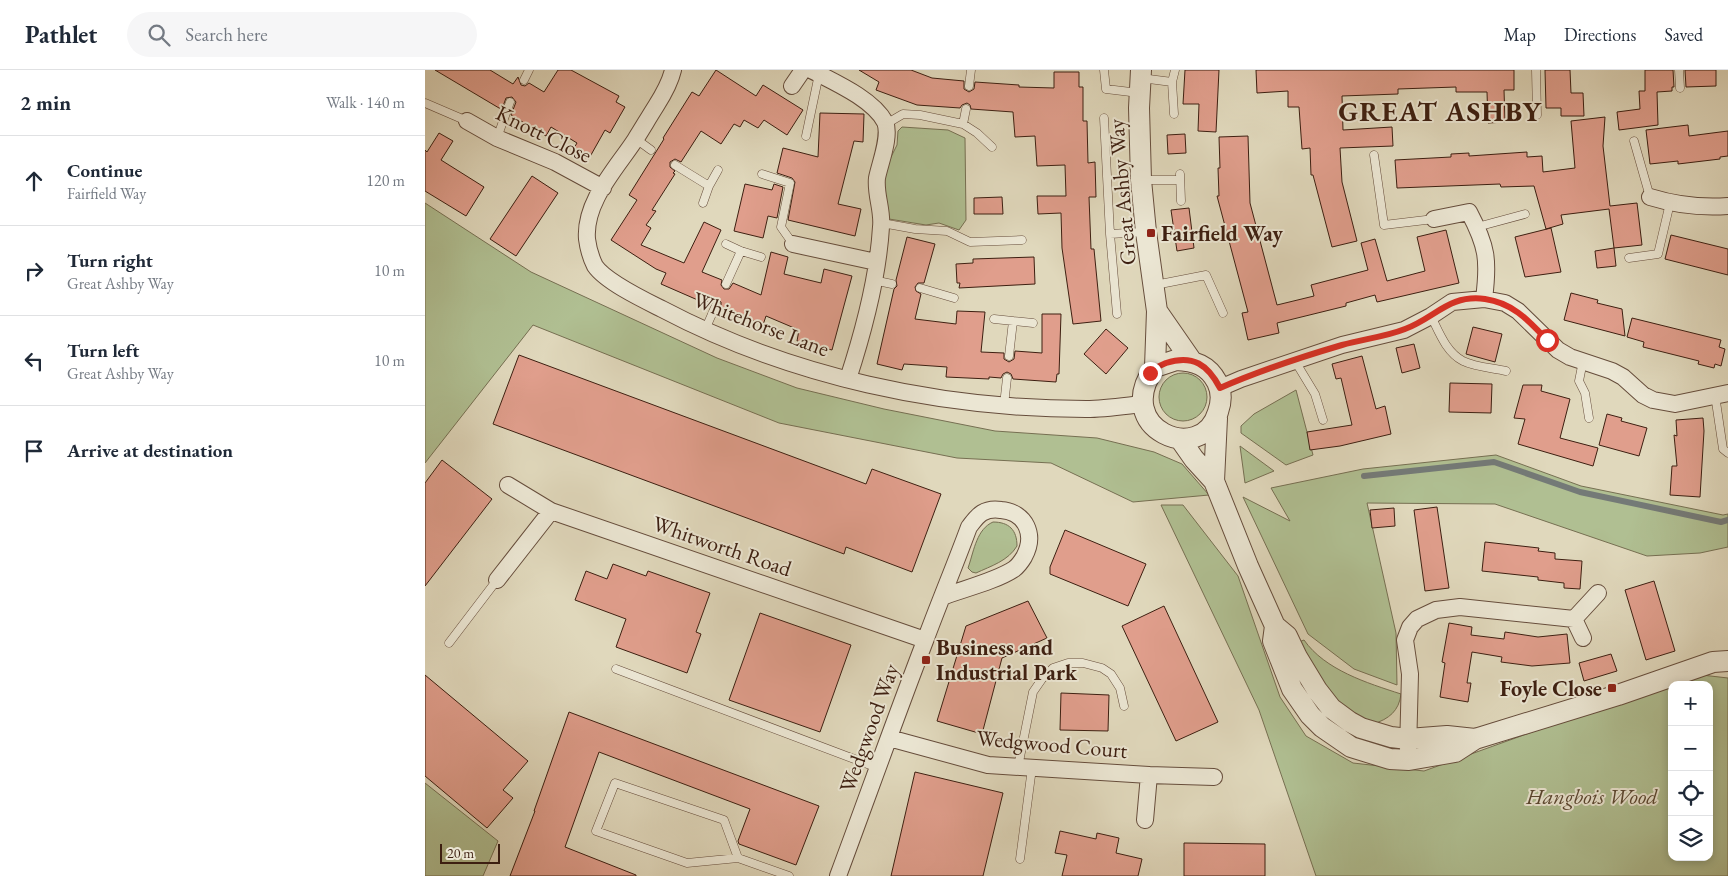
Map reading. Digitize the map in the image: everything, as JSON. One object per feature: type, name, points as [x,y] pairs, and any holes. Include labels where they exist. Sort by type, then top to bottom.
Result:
[{"type":"street","name":"Whitehorse Lane","points":[[673,70],[665,90],[636,139],[603,188],[588,218],[588,245],[596,266],[605,276],[627,290],[705,330],[789,363],[879,387],[939,398],[1045,408],[1089,409],[1142,404]]},
{"type":"street","points":[[792,86],[803,70]]},
{"type":"street","points":[[815,72],[862,98],[877,109],[886,124],[886,144],[877,180],[882,223],[873,280],[858,348],[848,379]]},
{"type":"street","name":"Great Ashby Way","points":[[1140,80],[1141,180],[1157,311],[1155,367],[1144,387],[1142,404]]},
{"type":"street","name":"Knott Close","points":[[467,121],[497,138],[555,162],[603,188]]},
{"type":"street","points":[[1649,198],[1696,207],[1728,206]]},
{"type":"street","points":[[1434,219],[1469,212],[1485,246],[1487,275],[1483,299]]},
{"type":"street","points":[[793,244],[876,262]]},
{"type":"street","points":[[1214,481],[1217,418],[1221,402],[1220,388],[1241,379],[1342,345],[1404,330],[1431,316],[1452,302],[1483,299],[1505,304],[1518,311],[1558,350],[1570,357],[1612,371],[1623,377],[1643,395],[1663,403],[1675,404],[1721,394]]},
{"type":"street","name":"Great Ashby Way","points":[[1157,311],[1191,360],[1202,365],[1212,374],[1220,388]]},
{"type":"street","points":[[1155,367],[1176,360],[1191,360]]},
{"type":"street","points":[[1142,404],[1148,420],[1158,431],[1180,439],[1196,436],[1208,429],[1217,418]]},
{"type":"street","points":[[1180,439],[1194,459],[1214,481],[1248,566],[1275,626],[1287,636],[1313,684],[1331,708],[1350,722],[1375,734],[1408,739],[1447,736],[1475,739]]},
{"type":"street","name":"Whitworth Road","points":[[508,485],[551,511],[925,640]]},
{"type":"street","name":"Wedgwood Way","points":[[838,876],[925,640],[969,527],[982,513],[997,509],[1016,513],[1029,533],[1027,552],[1021,562],[1004,574],[942,597]]},
{"type":"street","points":[[497,580],[551,511]]},
{"type":"street","points":[[1574,619],[1598,593]]},
{"type":"street","points":[[1409,760],[1410,674],[1405,640],[1410,627],[1417,619],[1436,610],[1460,607],[1574,619]]},
{"type":"street","points":[[1574,619],[1583,638]]},
{"type":"street","points":[[1275,626],[1273,641],[1291,689],[1310,715],[1322,728],[1351,748],[1390,759],[1409,760],[1455,752],[1475,739],[1618,695],[1713,662],[1728,661]]},
{"type":"street","name":"Wedgwood Court","points":[[889,738],[988,766],[1214,777]]},
{"type":"street","points":[[1145,820],[1149,775]]},
{"type":"lane","points":[[523,80],[529,70]]},
{"type":"lane","points":[[969,86],[971,70]]},
{"type":"lane","points":[[1104,70],[1106,89],[1140,80],[1172,82]]},
{"type":"lane","points":[[1174,114],[1172,82],[1175,70]]},
{"type":"lane","points":[[1536,70],[1537,115]]},
{"type":"lane","points":[[1679,70],[1680,88]]},
{"type":"lane","points":[[806,136],[815,72]]},
{"type":"lane","points":[[497,138],[511,102]]},
{"type":"lane","points":[[425,103],[467,121]]},
{"type":"lane","points":[[963,124],[967,109]]},
{"type":"lane","points":[[886,124],[903,114],[920,115],[963,124],[977,133],[992,147]]},
{"type":"lane","points":[[1104,118],[1110,234],[1117,314]]},
{"type":"lane","points":[[636,139],[651,150]]},
{"type":"lane","points":[[1634,141],[1649,198]]},
{"type":"lane","points":[[1374,155],[1384,226],[1434,219]]},
{"type":"lane","points":[[675,165],[709,186]]},
{"type":"lane","points":[[703,202],[718,170]]},
{"type":"lane","points":[[762,174],[790,183],[781,227],[793,244]]},
{"type":"lane","points":[[1141,180],[1180,177],[1181,201]]},
{"type":"lane","points":[[1629,258],[1658,254],[1671,203]]},
{"type":"lane","points":[[1477,227],[1525,214]]},
{"type":"lane","points":[[882,223],[915,229],[947,231],[970,242],[1022,240]]},
{"type":"lane","points":[[1110,234],[1146,232]]},
{"type":"lane","points":[[726,244],[761,257]]},
{"type":"lane","points":[[726,284],[741,251]]},
{"type":"lane","points":[[1153,285],[1206,275],[1223,312]]},
{"type":"lane","points":[[873,280],[892,284]]},
{"type":"lane","points":[[920,288],[954,298]]},
{"type":"lane","points":[[705,330],[716,305]]},
{"type":"lane","points":[[1431,316],[1445,344],[1464,362],[1506,371]]},
{"type":"lane","points":[[994,319],[1033,323]]},
{"type":"lane","points":[[1009,356],[1013,321]]},
{"type":"lane","points":[[1295,361],[1315,394],[1323,420]]},
{"type":"lane","points":[[1583,361],[1579,381],[1585,393],[1589,418]]},
{"type":"lane","points":[[1004,405],[1007,378]]},
{"type":"lane","points":[[1721,394],[1723,449],[1728,453]]},
{"type":"lane","points":[[449,643],[497,580]]},
{"type":"lane","points":[[1020,859],[1025,768],[1033,692],[1053,668],[1068,663],[1083,663],[1102,668],[1111,674],[1120,688],[1124,706]]},
{"type":"lane","points":[[616,669],[878,768]]},
{"type":"lane","points":[[737,858],[724,820],[615,783],[596,831],[687,863],[737,858],[789,876]]},
{"type":"green space","points":[[902,127],[948,130],[965,138],[966,220],[959,230],[939,223],[926,225],[889,219],[884,179],[886,167],[897,145],[898,131]]},
{"type":"green space","points":[[425,203],[531,272],[717,358],[797,388],[884,409],[995,431],[1097,438],[1154,452],[1182,464],[1209,495],[1133,502],[1051,463],[957,458],[779,423],[533,325],[425,463]]},
{"type":"green space","points":[[1178,373],[1188,373],[1200,380],[1207,392],[1207,402],[1200,414],[1188,421],[1178,421],[1170,417],[1163,410],[1159,402],[1159,392],[1163,384],[1170,377]]},
{"type":"green space","points":[[1296,390],[1313,455],[1286,465],[1241,433],[1241,426],[1254,414]]},
{"type":"green space","points":[[1240,446],[1274,471],[1245,483]]},
{"type":"green space","points":[[1496,455],[1581,486],[1723,515],[1728,514],[1728,547],[1700,553],[1647,556],[1495,504],[1367,503],[1396,633],[1397,685],[1354,669],[1308,634],[1243,497],[1290,521],[1271,488],[1363,469]]},
{"type":"green space","name":"Hangbois Wood","points":[[1161,505],[1183,505],[1238,576],[1280,697],[1306,736],[1353,763],[1424,771],[1668,683],[1668,861],[1713,861],[1713,681],[1674,681],[1693,674],[1728,678],[1728,876],[1316,876],[1259,710]]},
{"type":"green space","points":[[993,522],[1008,525],[1014,531],[1017,546],[1009,556],[999,563],[976,573],[972,572],[968,568],[977,540],[983,530]]},
{"type":"green space","points":[[1304,640],[1323,660],[1335,667],[1361,680],[1401,694],[1398,705],[1392,714],[1384,720],[1373,724],[1336,706],[1294,644]]},
{"type":"green space","points":[[425,783],[498,841],[483,876],[425,876]]},
{"type":"building","points":[[435,70],[490,70],[513,84],[518,77],[521,85],[525,86],[529,83],[544,92],[558,70],[571,70],[619,96],[616,102],[625,107],[610,133],[605,130],[587,162],[571,153],[577,143],[551,127],[546,136],[511,115],[516,102],[512,97],[506,98],[502,109],[499,108]]},
{"type":"building","points":[[716,70],[756,96],[763,85],[803,110],[787,135],[764,120],[758,128],[744,120],[740,127],[734,124],[721,144],[701,131],[681,162],[675,159],[670,162],[670,167],[675,171],[673,173],[675,174],[652,210],[656,211],[646,225],[651,228],[641,245],[684,263],[704,222],[721,230],[702,272],[722,280],[721,285],[724,289],[729,289],[733,283],[761,295],[771,252],[788,257],[784,274],[821,283],[824,269],[852,276],[832,350],[797,341],[799,330],[766,316],[763,325],[721,307],[721,302],[718,300],[713,300],[711,303],[701,299],[700,301],[661,284],[666,273],[656,269],[611,240],[637,200],[629,195],[663,138],[692,92],[699,96]]},
{"type":"building","points":[[859,70],[911,70],[932,78],[964,81],[964,89],[969,92],[974,89],[975,82],[1019,85],[1019,87],[1054,88],[1054,72],[1079,72],[1079,87],[1083,87],[1083,121],[1087,121],[1088,163],[1095,162],[1096,197],[1089,197],[1091,249],[1094,249],[1101,321],[1073,324],[1062,248],[1061,213],[1038,214],[1037,196],[1066,196],[1065,165],[1037,166],[1035,136],[1015,137],[1013,112],[971,109],[967,103],[960,108],[917,105],[876,90],[879,82]]},
{"type":"building","points":[[1185,70],[1219,70],[1216,132],[1198,131],[1199,104],[1183,104]]},
{"type":"building","points":[[1256,70],[1514,70],[1514,90],[1504,90],[1505,122],[1488,123],[1487,92],[1456,92],[1456,87],[1398,89],[1398,94],[1342,96],[1343,130],[1392,127],[1393,146],[1340,148],[1342,182],[1357,241],[1332,247],[1313,175],[1311,175],[1310,148],[1302,149],[1299,107],[1288,107],[1288,91],[1257,93]]},
{"type":"building","points":[[1545,70],[1570,70],[1571,93],[1583,93],[1584,116],[1561,116],[1561,108],[1546,108]]},
{"type":"building","points":[[1645,70],[1673,70],[1674,87],[1672,87],[1672,91],[1657,92],[1658,125],[1619,130],[1617,112],[1640,109],[1639,91],[1645,91]]},
{"type":"building","points":[[1685,70],[1716,70],[1716,86],[1686,87]]},
{"type":"building","points":[[820,113],[864,114],[863,142],[854,141],[838,204],[861,209],[855,236],[788,220],[795,182],[792,178],[777,173],[783,148],[818,157]]},
{"type":"building","points":[[1605,117],[1603,146],[1610,206],[1637,203],[1642,245],[1614,248],[1609,209],[1561,215],[1563,224],[1546,229],[1534,186],[1501,187],[1500,184],[1397,188],[1395,160],[1451,157],[1451,154],[1469,153],[1469,156],[1527,152],[1527,157],[1542,156],[1543,172],[1575,168],[1571,121]]},
{"type":"building","points":[[1688,125],[1689,136],[1728,131],[1728,156],[1720,157],[1720,159],[1678,164],[1678,161],[1650,164],[1646,130]]},
{"type":"building","points":[[439,133],[453,141],[441,160],[484,187],[466,216],[425,191],[425,150],[427,152]]},
{"type":"building","points":[[1185,134],[1186,153],[1168,154],[1167,135]]},
{"type":"building","points":[[1248,136],[1250,203],[1277,305],[1314,296],[1311,285],[1368,270],[1361,243],[1375,239],[1387,281],[1425,271],[1417,237],[1446,230],[1459,283],[1377,302],[1375,295],[1346,303],[1346,306],[1277,323],[1279,333],[1248,340],[1242,313],[1248,312],[1217,196],[1219,196],[1218,168],[1220,168],[1219,137]]},
{"type":"building","points":[[532,176],[558,193],[516,256],[490,239]]},
{"type":"building","points":[[745,184],[772,190],[774,184],[783,187],[777,218],[768,216],[763,238],[734,231]]},
{"type":"building","points":[[1002,197],[1003,214],[974,214],[974,198]]},
{"type":"building","points":[[1189,208],[1194,248],[1177,251],[1171,210]]},
{"type":"building","points":[[1551,228],[1561,272],[1525,277],[1515,237]]},
{"type":"building","points":[[1671,235],[1728,249],[1728,275],[1665,259]]},
{"type":"building","points":[[907,237],[935,244],[924,283],[918,283],[915,287],[916,291],[921,294],[915,319],[956,324],[957,311],[985,312],[981,352],[1004,353],[1004,359],[1009,362],[1014,359],[1015,351],[1042,353],[1042,314],[1061,314],[1059,374],[1057,374],[1056,382],[1013,379],[1011,374],[1007,372],[1001,378],[989,377],[989,379],[946,377],[947,367],[904,364],[902,370],[877,364],[894,289],[897,286],[896,280]]},
{"type":"building","points":[[1614,248],[1616,266],[1597,268],[1595,251]]},
{"type":"building","points":[[1034,257],[1035,284],[959,288],[960,283],[957,283],[956,264],[973,263],[973,259]]},
{"type":"building","points":[[1571,293],[1598,300],[1597,303],[1622,309],[1625,336],[1564,320]]},
{"type":"building","points":[[1632,318],[1721,340],[1719,347],[1725,349],[1721,366],[1715,364],[1714,368],[1698,364],[1699,361],[1643,347],[1644,342],[1627,337]]},
{"type":"building","points":[[1473,327],[1502,334],[1495,362],[1466,354]]},
{"type":"building","points":[[1106,329],[1128,348],[1106,374],[1084,354]]},
{"type":"building","points":[[1414,344],[1420,368],[1402,373],[1396,348]]},
{"type":"building","points":[[519,355],[866,484],[872,469],[941,494],[912,572],[846,547],[844,554],[493,424]]},
{"type":"building","points":[[1362,356],[1376,409],[1385,406],[1391,434],[1340,446],[1310,450],[1307,432],[1352,425],[1341,378],[1336,379],[1332,364]]},
{"type":"building","points":[[1450,383],[1492,384],[1491,413],[1449,412]]},
{"type":"building","points":[[1523,385],[1542,385],[1541,391],[1570,399],[1560,438],[1598,448],[1593,466],[1518,444],[1525,419],[1514,418]]},
{"type":"building","points":[[1607,414],[1622,418],[1621,421],[1647,428],[1639,456],[1599,445]]},
{"type":"building","points":[[1703,418],[1700,497],[1670,495],[1672,466],[1677,466],[1674,435],[1677,436],[1676,420]]},
{"type":"building","points":[[442,460],[492,499],[425,586],[425,483]]},
{"type":"building","points":[[1437,507],[1449,588],[1425,591],[1414,510]]},
{"type":"building","points":[[1394,508],[1395,526],[1372,528],[1370,510]]},
{"type":"building","points":[[1065,530],[1146,564],[1128,606],[1050,574],[1050,567]]},
{"type":"building","points":[[1485,542],[1539,548],[1538,551],[1555,553],[1555,559],[1582,561],[1580,589],[1564,588],[1564,583],[1538,580],[1538,577],[1482,571]]},
{"type":"building","points":[[613,564],[646,576],[648,571],[710,593],[696,632],[701,634],[687,673],[616,647],[626,619],[575,600],[586,571],[607,579]]},
{"type":"building","points":[[1654,581],[1675,651],[1646,660],[1625,590]]},
{"type":"building","points":[[1028,601],[1047,638],[1002,658],[982,734],[937,721],[966,626]]},
{"type":"building","points":[[1164,606],[1218,722],[1176,741],[1122,626]]},
{"type":"building","points":[[760,613],[851,645],[820,732],[729,700]]},
{"type":"building","points":[[1449,623],[1472,627],[1471,635],[1504,639],[1505,632],[1538,637],[1567,634],[1570,663],[1532,666],[1501,662],[1502,657],[1472,652],[1467,683],[1471,683],[1468,702],[1440,697],[1445,663],[1442,662]]},
{"type":"building","points":[[1611,654],[1617,671],[1584,681],[1579,663]]},
{"type":"building","points":[[425,675],[528,761],[503,790],[513,798],[487,828],[425,776]]},
{"type":"building","points":[[1061,693],[1109,695],[1108,731],[1060,730]]},
{"type":"building","points":[[569,712],[819,806],[796,865],[739,844],[738,841],[750,809],[599,752],[565,847],[636,876],[510,876],[535,811]]},
{"type":"building","points":[[915,772],[1003,793],[983,876],[891,876]]},
{"type":"building","points":[[1060,831],[1096,839],[1097,833],[1119,838],[1116,853],[1142,859],[1138,876],[1062,876],[1067,855],[1055,853]]},
{"type":"building","points":[[1184,843],[1265,844],[1265,876],[1184,876]]},
{"type":"waterway","points":[[1364,476],[1494,462],[1580,492],[1721,522],[1728,520]]},
{"type":"place","name":"Fairfield Way","points":[[1151,233]]},
{"type":"place","name":"Business and Industrial Park","points":[[926,660]]},
{"type":"place","name":"Foyle Close","points":[[1612,688]]},
{"type":"district","name":"GREAT ASHBY","points":[[1440,111]]},
{"type":"route","points":[[1150,373],[1155,367],[1176,360],[1191,360],[1202,365],[1212,374],[1220,388],[1241,379],[1342,345],[1404,330],[1431,316],[1452,302],[1462,300],[1483,299],[1505,304],[1518,311],[1547,340]]}]
